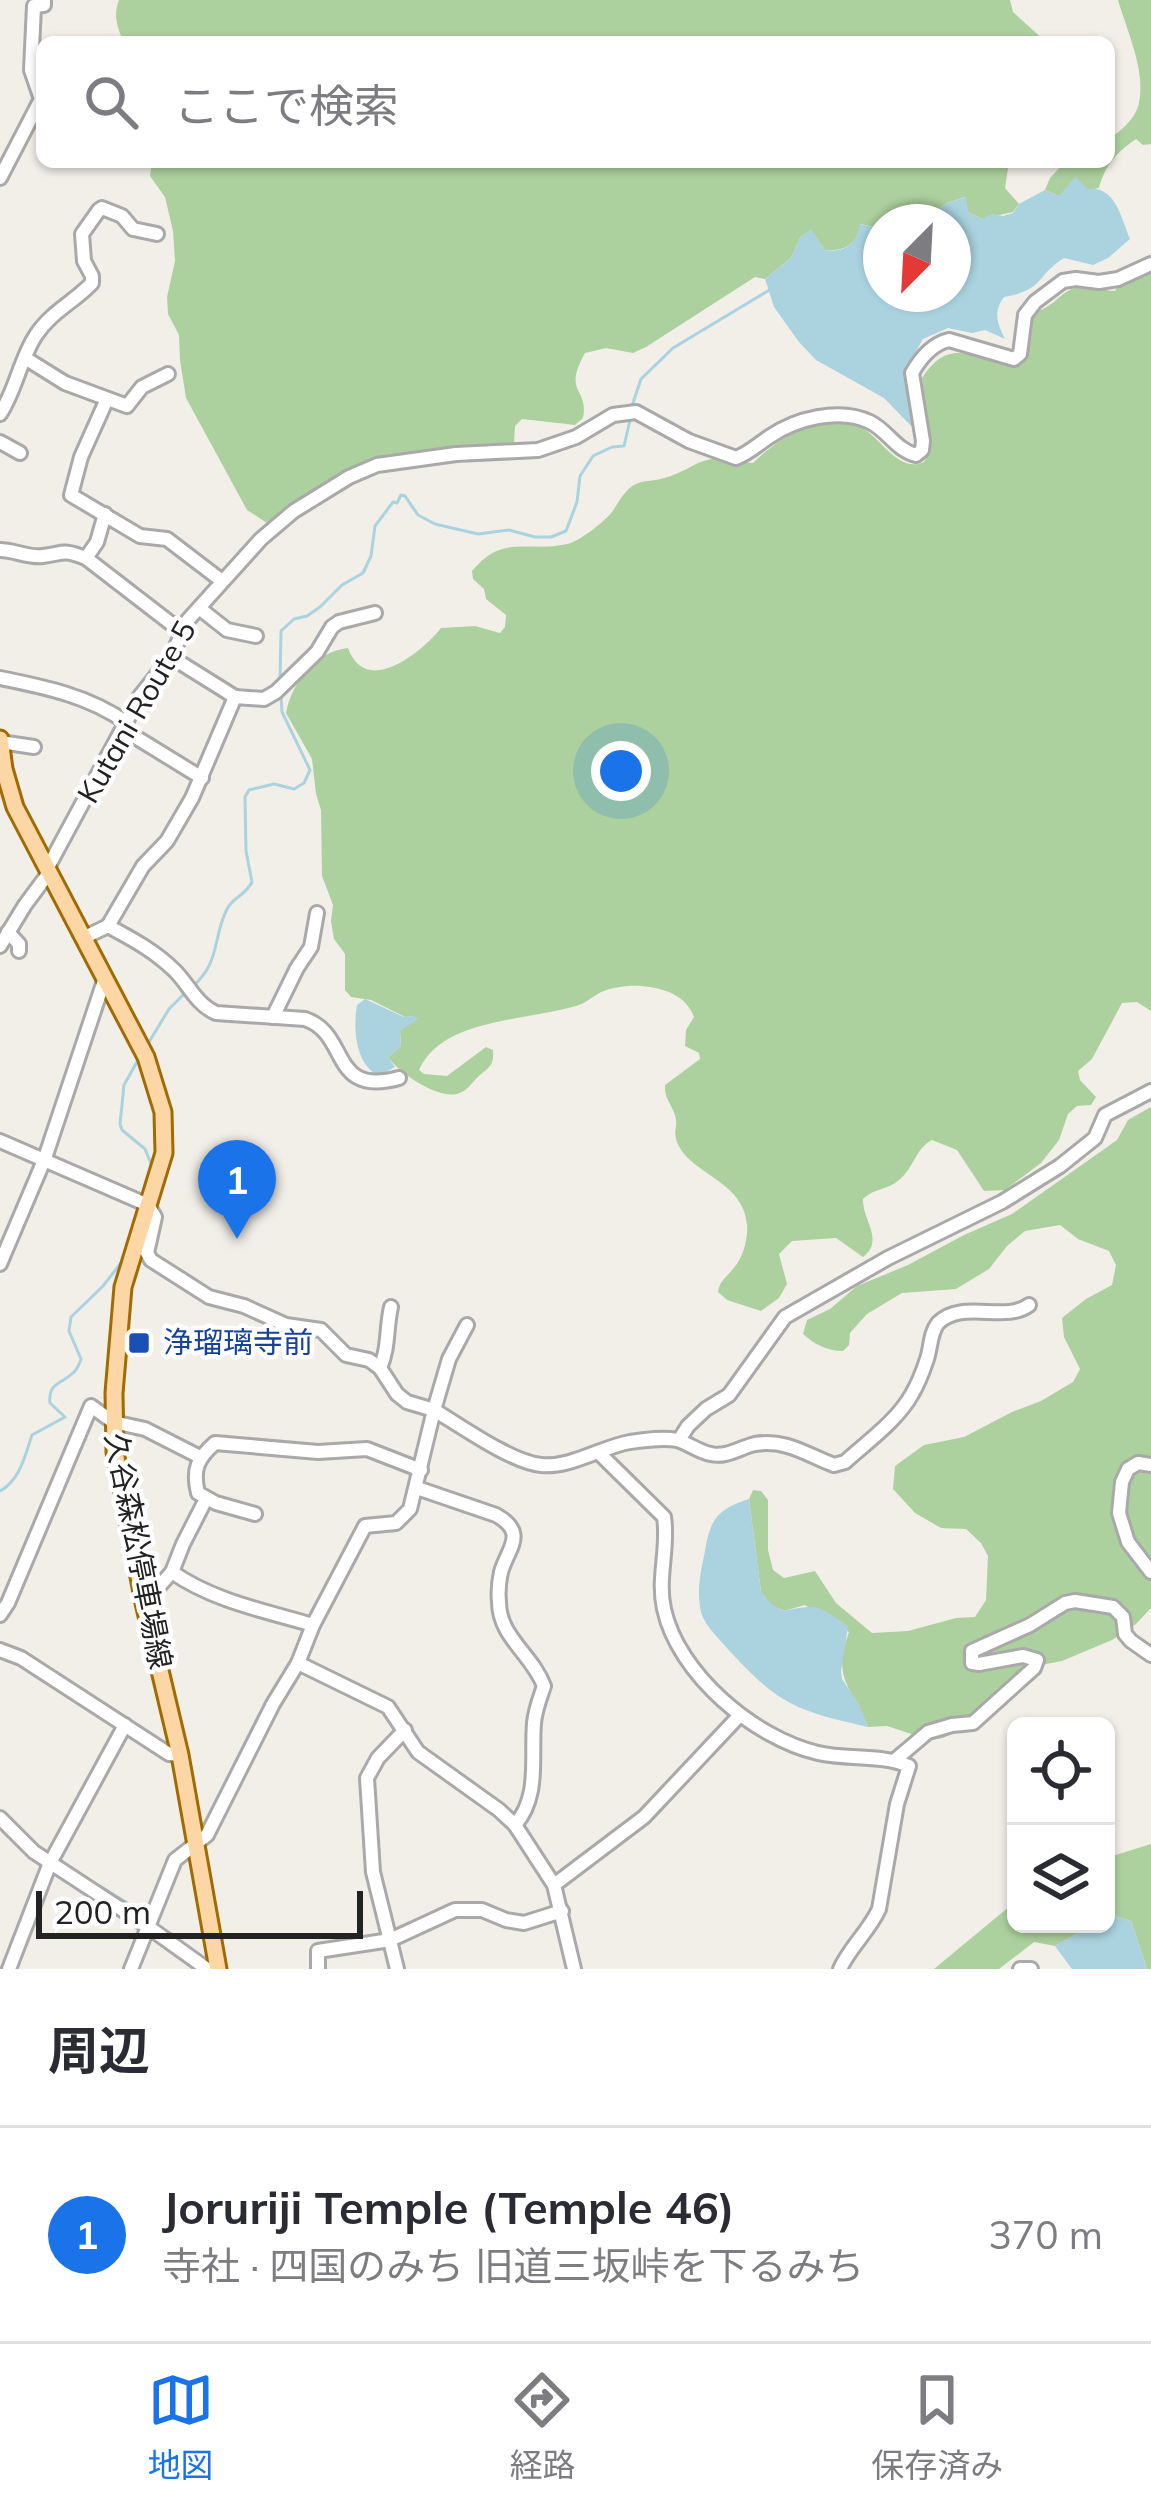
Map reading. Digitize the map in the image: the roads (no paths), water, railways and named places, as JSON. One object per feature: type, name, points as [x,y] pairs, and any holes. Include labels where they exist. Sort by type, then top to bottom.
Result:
[{"type":"main road","name":"久谷森松停車場線","points":[[0,741],[15,807],[146,1057],[163,1112],[164,1153],[123,1287],[113,1422],[122,1494],[179,1755],[218,1969]]},
{"type":"street","points":[[36,84],[31,70],[34,6],[44,5],[44,0]]},
{"type":"street","points":[[0,178],[36,109]]},
{"type":"street","points":[[0,414],[34,339],[51,316],[92,283],[82,234],[99,210],[115,212],[133,229],[157,234]]},
{"type":"street","name":"Kutani Route 5","points":[[0,946],[48,874],[140,696],[171,657],[199,608],[261,539],[349,477],[377,465],[416,458],[538,450],[576,437],[613,415],[632,412],[736,458],[790,426],[837,415],[867,420],[899,448],[916,455],[923,441],[912,373],[939,342],[950,340],[1014,359],[1020,354],[1025,315],[1063,281],[1118,279],[1151,264]]},
{"type":"street","points":[[25,358],[65,383],[128,406],[142,387],[168,374]]},
{"type":"street","points":[[107,399],[81,457],[71,495],[140,536],[167,538],[222,581]]},
{"type":"street","points":[[0,442],[20,453]]},
{"type":"street","points":[[86,558],[106,514]]},
{"type":"street","points":[[0,550],[42,556],[68,551],[86,558],[182,632]]},
{"type":"street","points":[[199,608],[226,630],[256,636]]},
{"type":"street","points":[[171,657],[235,697],[264,699],[280,690],[317,652],[332,627],[375,613]]},
{"type":"street","points":[[0,678],[72,695],[112,713],[202,778]]},
{"type":"street","points":[[85,937],[108,926],[143,866],[167,841],[202,778],[235,697]]},
{"type":"street","points":[[0,741],[34,747]]},
{"type":"street","points":[[273,1017],[311,947],[317,913]]},
{"type":"street","points":[[108,926],[152,951],[208,1010],[305,1019],[316,1023],[358,1078],[377,1084],[399,1078]]},
{"type":"street","points":[[8,932],[19,951]]},
{"type":"street","points":[[0,1264],[45,1158],[105,977]]},
{"type":"street","points":[[680,1440],[706,1409],[729,1395],[785,1317],[888,1258],[1002,1202],[1095,1138],[1105,1115],[1151,1091]]},
{"type":"street","points":[[0,1141],[148,1205],[155,1217],[147,1253],[208,1297],[286,1324],[321,1330],[346,1355],[380,1368],[407,1402],[434,1410],[493,1445],[540,1465],[627,1442],[680,1440],[721,1455],[759,1443],[784,1444],[839,1465],[911,1397],[940,1322],[982,1311],[1018,1312],[1029,1305]]},
{"type":"street","points":[[380,1368],[391,1307]]},
{"type":"street","points":[[130,1969],[175,1860],[207,1835],[365,1526],[396,1523],[410,1509],[449,1359],[467,1325]]},
{"type":"street","points":[[0,1615],[91,1406],[113,1422],[145,1430],[200,1457]]},
{"type":"street","points":[[255,1514],[206,1499],[199,1492],[195,1481],[200,1457],[215,1442],[318,1452],[367,1449],[422,1470]]},
{"type":"street","points":[[598,1452],[664,1517],[664,1609],[682,1654],[698,1675],[740,1715],[765,1731],[818,1753],[895,1760],[909,1766],[897,1804],[879,1909],[840,1969]]},
{"type":"street","points":[[1151,1465],[1138,1463],[1128,1469],[1119,1513],[1128,1542],[1151,1573]]},
{"type":"street","points":[[417,1488],[496,1515],[513,1530],[513,1545],[500,1581],[500,1618],[544,1686],[534,1718],[533,1789],[515,1825]]},
{"type":"street","points":[[144,1603],[172,1572],[206,1499]]},
{"type":"street","points":[[172,1572],[216,1596],[313,1624]]},
{"type":"street","points":[[895,1760],[928,1732],[974,1723],[984,1716],[1034,1669],[1037,1660],[1023,1656],[980,1664],[972,1663],[972,1652],[1065,1603],[1113,1607],[1123,1617],[1131,1642],[1151,1655]]},
{"type":"street","points":[[0,1650],[21,1658],[169,1754],[179,1755]]},
{"type":"street","points":[[298,1663],[388,1707],[418,1752],[515,1825],[554,1886],[574,1969]]},
{"type":"street","points":[[554,1886],[644,1816],[740,1715]]},
{"type":"street","points":[[9,1969],[50,1863],[125,1725]]},
{"type":"street","points":[[398,1969],[373,1872],[367,1778],[378,1758],[406,1730]]},
{"type":"street","points":[[0,1818],[34,1852],[207,1969]]},
{"type":"street","points":[[317,1969],[318,1951],[391,1940],[455,1910],[489,1911],[515,1923],[562,1911]]},
{"type":"street","points":[[1021,1969],[1031,1969]]},
{"type":"water","points":[[1075,177],[1088,189],[1105,193],[1120,213],[1130,239],[1093,265],[1064,258],[1034,286],[1004,297],[997,318],[1005,339],[985,330],[972,333],[948,328],[923,339],[904,372],[914,429],[884,398],[816,360],[774,307],[765,279],[791,258],[801,236],[811,229],[825,250],[839,250],[853,241],[860,224],[863,312],[971,312],[971,214],[982,219],[1003,216],[1045,190],[1059,196]]},
{"type":"water","points":[[365,999],[418,1019],[400,1031],[401,1046],[388,1057],[395,1067],[379,1076],[365,1063],[358,1045],[357,1005]]},
{"type":"water","points":[[749,1499],[761,1592],[783,1611],[817,1608],[848,1626],[842,1679],[868,1727],[804,1709],[774,1693],[703,1618],[699,1586],[710,1531],[723,1511]]},
{"type":"water","points":[[1115,1916],[1131,1921],[1147,1969],[1072,1969],[1055,1946],[1079,1933],[1115,1933]]},
{"type":"waterway","points":[[632,406],[641,379],[673,348],[771,289]]},
{"type":"waterway","points":[[280,681],[281,631],[363,573],[375,526],[401,495],[418,515],[435,524],[478,534],[509,530],[551,537],[566,531],[580,476],[593,456],[624,446],[631,416]]},
{"type":"waterway","points":[[192,987],[208,968],[227,909],[252,882],[245,797],[249,790],[274,784],[294,789],[304,783],[310,770],[282,712],[281,697]]},
{"type":"waterway","points":[[146,1047],[169,1009],[186,992]]},
{"type":"waterway","points":[[138,1060],[124,1085],[120,1124],[145,1149],[152,1166]]},
{"type":"waterway","points":[[0,1491],[17,1474],[32,1435],[65,1417],[50,1403],[50,1396],[81,1359],[69,1331],[71,1317],[124,1259]]},
{"type":"waterway","points":[[58,1861],[139,1910]]},
{"type":"place","name":"Joruriji Temple (Temple 46)","points":[[237,1239]]},
{"type":"place","name":"浄瑠璃寺前","points":[[139,1343]]}]
